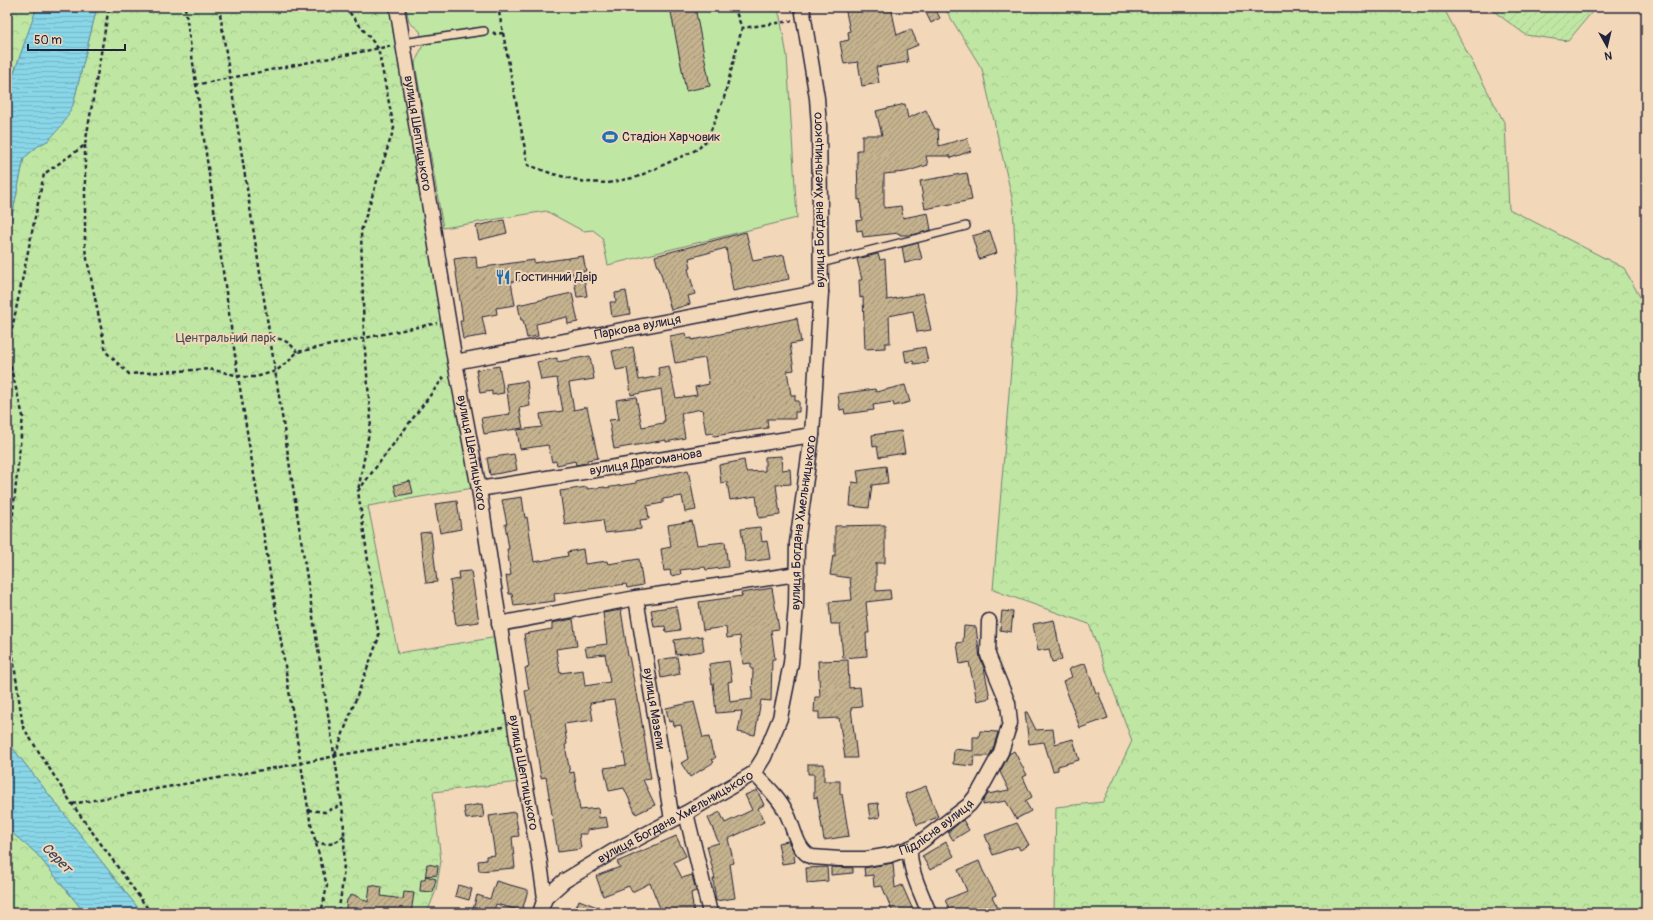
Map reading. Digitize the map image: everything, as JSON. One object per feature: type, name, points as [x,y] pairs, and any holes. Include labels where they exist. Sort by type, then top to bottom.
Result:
[{"type":"street","name":"вулиця Шептицького","points":[[397,7],[450,321],[455,362],[479,489],[545,898]]},
{"type":"street","name":"вулиця Богдана Хмельницького","points":[[545,898],[571,877],[612,852],[686,813],[754,773],[764,757],[780,718],[791,663],[797,574],[797,543],[812,435],[821,292],[819,125],[817,98],[803,13]]},
{"type":"street","name":"Паркова вулиця","points":[[455,362],[821,292]]},
{"type":"street","name":"вулиця Драгоманова","points":[[479,489],[812,435]]},
{"type":"street","points":[[500,624],[636,598],[797,574]]},
{"type":"street","name":"вулиця Мазепи","points":[[636,598],[672,820]]},
{"type":"street","name":"Підлісна вулиця","points":[[754,773],[781,802],[790,819],[802,850],[808,856],[840,859],[866,858],[890,855],[918,844],[969,805],[979,792],[1001,752],[1010,723],[1008,703],[988,655],[989,621]]},
{"type":"street","points":[[686,813],[710,913]]},
{"type":"street","points":[[910,848],[910,864],[929,913]]},
{"type":"street","points":[[540,913],[545,898]]},
{"type":"lane","points":[[403,44],[484,31]]},
{"type":"lane","points":[[821,263],[966,226]]},
{"type":"path","points":[[109,7],[85,145],[85,249],[106,352],[129,374],[209,369],[238,376],[256,378],[276,371],[290,360],[297,352],[450,321]]},
{"type":"path","points":[[185,7],[238,376],[302,763],[308,810],[327,886],[321,913]]},
{"type":"path","points":[[218,7],[276,371],[342,805],[345,834],[343,886],[338,913]]},
{"type":"path","points":[[335,756],[379,637],[358,490],[372,422],[364,338],[361,231],[394,128],[378,48],[344,7]]},
{"type":"path","points":[[498,7],[528,165],[553,174],[585,182],[608,183],[637,177],[698,149],[708,140],[724,98],[742,28],[734,7]]},
{"type":"path","points":[[742,28],[803,13]]},
{"type":"path","points":[[484,31],[488,29],[495,34],[503,33]]},
{"type":"path","points":[[195,85],[403,44]]},
{"type":"path","points":[[7,571],[23,416],[7,353],[44,174],[85,145]]},
{"type":"path","points":[[270,338],[282,339],[297,352]]},
{"type":"path","points":[[358,490],[455,362]]},
{"type":"path","points":[[7,615],[23,727],[72,804],[151,913]]},
{"type":"path","points":[[72,804],[516,725]]},
{"type":"path","points":[[308,810],[325,812],[342,805]]},
{"type":"path","points":[[315,841],[320,844],[330,845],[339,841],[345,834]]},
{"type":"green space","points":[[7,7],[37,7],[7,93]]},
{"type":"green space","name":"Центральний парк","points":[[97,7],[392,7],[473,488],[368,506],[398,653],[498,637],[519,782],[433,792],[441,861],[436,890],[427,913],[142,913],[7,741],[7,240],[24,158],[38,146],[49,140],[73,105]]},
{"type":"green space","name":"Стадіон Харчовик","points":[[406,7],[777,7],[787,56],[797,218],[608,265],[602,237],[593,230],[583,231],[546,211],[443,228],[415,63],[423,45],[420,31],[409,22]]},
{"type":"green space","points":[[944,7],[1443,7],[1505,124],[1509,209],[1624,268],[1646,308],[1646,913],[1054,913],[1056,807],[1103,802],[1132,741],[1089,624],[993,590],[1017,294],[1013,202],[982,69]]},
{"type":"green space","points":[[1488,7],[1596,7],[1568,41],[1526,35]]},
{"type":"green space","points":[[7,829],[36,853],[85,913],[7,913]]},
{"type":"water","points":[[37,7],[97,7],[73,105],[63,124],[49,140],[38,146],[24,158],[7,240],[7,93]]},
{"type":"water","name":"Серет","points":[[7,741],[142,913],[85,913],[36,853],[7,829]]},
{"type":"building","points":[[670,7],[695,7],[710,86],[686,91]]},
{"type":"building","points":[[845,7],[891,7],[897,35],[911,29],[918,45],[906,50],[908,62],[876,67],[879,83],[862,86],[858,62],[844,64],[840,42],[849,40],[848,32],[850,31]]},
{"type":"building","points":[[923,7],[934,7],[940,18],[931,23]]},
{"type":"building","points":[[905,104],[908,118],[926,110],[935,129],[938,129],[939,146],[967,138],[971,151],[951,158],[950,156],[926,156],[928,165],[905,172],[884,174],[884,208],[901,206],[903,218],[928,213],[931,230],[912,235],[900,235],[899,233],[863,237],[862,230],[857,231],[856,221],[862,220],[860,199],[858,200],[857,150],[862,150],[862,135],[882,135],[876,111]]},
{"type":"building","points":[[967,173],[972,200],[925,209],[920,181]]},
{"type":"building","points":[[504,220],[507,233],[479,240],[476,226]]},
{"type":"building","points":[[990,231],[997,253],[979,259],[972,236]]},
{"type":"building","points":[[746,232],[753,261],[784,255],[789,279],[733,291],[726,248],[689,258],[691,268],[688,269],[695,294],[688,296],[690,304],[671,310],[655,256]]},
{"type":"building","points":[[918,243],[922,259],[905,263],[902,247]]},
{"type":"building","points":[[878,254],[880,260],[885,259],[887,300],[923,293],[931,330],[917,332],[913,311],[889,316],[890,343],[885,343],[885,348],[865,349],[863,297],[860,298],[859,280],[862,280],[857,259]]},
{"type":"building","points":[[476,256],[477,268],[534,260],[534,263],[583,256],[586,271],[583,271],[587,296],[577,297],[573,273],[511,282],[515,305],[496,308],[497,314],[482,317],[486,335],[463,339],[460,321],[463,321],[454,259]]},
{"type":"building","points":[[626,291],[630,314],[612,317],[610,302],[616,302],[615,293]]},
{"type":"building","points":[[572,293],[578,322],[568,324],[567,317],[536,324],[538,336],[527,338],[518,305]]},
{"type":"building","points":[[797,318],[801,342],[790,344],[794,370],[787,371],[791,395],[795,395],[795,401],[799,401],[799,412],[795,412],[795,419],[767,419],[768,428],[714,436],[713,433],[706,434],[702,409],[681,413],[685,438],[614,449],[609,420],[619,419],[616,400],[636,397],[642,427],[663,423],[663,421],[665,421],[661,389],[631,395],[627,368],[616,370],[612,351],[633,347],[639,380],[660,376],[658,368],[669,366],[676,398],[697,395],[695,387],[709,384],[705,358],[675,363],[670,336],[686,333],[687,339],[692,338],[692,340]]},
{"type":"building","points":[[925,347],[928,362],[914,364],[913,361],[906,362],[904,351]]},
{"type":"building","points":[[590,356],[594,379],[569,383],[574,410],[587,407],[598,458],[587,460],[587,463],[576,465],[575,461],[557,465],[556,461],[552,462],[548,445],[520,449],[517,430],[542,427],[540,414],[563,411],[557,378],[541,380],[537,362],[557,358],[557,362]]},
{"type":"building","points":[[499,366],[504,393],[492,395],[492,391],[480,393],[476,370]]},
{"type":"building","points":[[527,381],[530,406],[519,408],[523,428],[484,434],[481,418],[510,414],[506,384]]},
{"type":"building","points":[[905,385],[910,402],[894,406],[893,402],[873,405],[874,410],[845,414],[844,409],[840,410],[838,394],[875,389],[876,392]]},
{"type":"building","points":[[901,431],[905,453],[879,457],[877,446],[873,447],[872,435]]},
{"type":"building","points":[[514,454],[517,470],[490,475],[487,458]]},
{"type":"building","points":[[781,456],[782,470],[790,469],[791,484],[776,485],[780,515],[759,518],[756,496],[730,500],[727,482],[721,483],[719,465],[744,460],[746,472],[765,471],[765,457]]},
{"type":"building","points":[[886,466],[888,483],[872,485],[869,508],[850,506],[852,482],[859,483],[857,470]]},
{"type":"building","points":[[688,470],[696,510],[685,512],[682,496],[663,499],[663,503],[647,506],[649,519],[640,520],[641,529],[605,533],[603,520],[565,525],[560,491],[587,487],[587,489],[605,488],[636,483],[636,481]]},
{"type":"building","points":[[410,481],[413,493],[397,496],[394,485]]},
{"type":"building","points":[[522,497],[525,518],[527,517],[534,562],[568,556],[567,552],[583,549],[585,564],[607,561],[608,564],[639,559],[643,585],[627,588],[626,584],[554,594],[555,601],[514,606],[512,594],[509,594],[506,576],[511,575],[505,524],[507,524],[502,500]]},
{"type":"building","points":[[457,501],[461,529],[440,533],[435,504]]},
{"type":"building","points":[[692,521],[697,545],[725,542],[728,567],[706,570],[705,567],[680,570],[681,574],[671,576],[670,570],[664,571],[661,549],[671,547],[668,525]]},
{"type":"building","points":[[885,525],[885,563],[876,563],[876,591],[890,590],[891,599],[866,602],[869,633],[866,633],[867,656],[843,658],[840,624],[831,624],[829,602],[852,600],[850,578],[830,575],[833,555],[835,556],[835,526]]},
{"type":"building","points":[[760,527],[762,542],[767,541],[770,559],[746,562],[741,529]]},
{"type":"building","points":[[431,532],[437,582],[426,583],[420,533]]},
{"type":"building","points":[[471,571],[479,622],[456,625],[450,581],[459,579],[458,572]]},
{"type":"building","points":[[772,588],[779,629],[771,630],[775,659],[772,659],[771,701],[761,700],[755,735],[738,732],[742,711],[716,713],[713,683],[712,684],[709,664],[729,661],[732,681],[728,682],[730,702],[752,699],[753,669],[751,669],[751,663],[743,664],[740,636],[727,638],[726,627],[703,630],[699,602],[742,596],[741,593]]},
{"type":"building","points":[[676,606],[680,630],[666,632],[665,626],[654,627],[651,610]]},
{"type":"building","points":[[621,610],[628,656],[637,693],[651,779],[643,780],[655,805],[636,814],[624,788],[609,791],[604,768],[626,765],[614,700],[590,703],[593,720],[564,724],[567,744],[565,745],[570,773],[574,772],[580,810],[598,808],[599,818],[606,817],[608,827],[587,830],[587,834],[579,834],[581,849],[558,852],[546,777],[541,778],[531,713],[529,713],[525,691],[529,690],[525,668],[529,667],[524,634],[552,629],[552,623],[573,619],[577,646],[556,649],[560,673],[583,670],[585,686],[610,682],[605,654],[587,656],[585,647],[607,644],[603,613]]},
{"type":"building","points":[[1002,611],[1013,612],[1011,632],[1000,630]]},
{"type":"building","points":[[1054,620],[1062,660],[1052,662],[1049,649],[1038,651],[1033,624]]},
{"type":"building","points":[[964,626],[976,627],[980,658],[984,668],[990,698],[977,701],[969,662],[960,664],[957,643],[963,642]]},
{"type":"building","points":[[702,636],[704,651],[676,655],[674,640]]},
{"type":"building","points":[[677,657],[680,674],[661,678],[658,660]]},
{"type":"building","points":[[848,660],[849,688],[860,687],[862,707],[851,708],[857,758],[845,758],[839,718],[819,719],[819,712],[814,712],[815,697],[820,697],[818,661]]},
{"type":"building","points":[[1085,663],[1096,693],[1098,692],[1108,718],[1080,728],[1063,681],[1072,677],[1069,669]]},
{"type":"building","points":[[694,702],[703,738],[709,737],[712,751],[716,757],[712,760],[714,762],[690,777],[681,763],[688,759],[681,725],[674,726],[673,721],[669,722],[666,708]]},
{"type":"building","points":[[1025,712],[1027,712],[1036,730],[1053,729],[1055,744],[1073,739],[1079,760],[1058,766],[1058,770],[1053,771],[1044,742],[1029,744]]},
{"type":"building","points":[[980,731],[998,732],[993,749],[989,756],[974,756],[973,766],[953,764],[954,749],[973,751],[973,737],[979,737]]},
{"type":"building","points":[[1014,751],[1027,775],[1023,777],[1032,797],[1025,801],[1031,811],[1016,819],[1006,801],[983,805],[983,801],[988,794],[1009,790],[1000,772],[1009,754]]},
{"type":"building","points":[[808,764],[824,764],[824,781],[840,781],[840,794],[842,794],[849,836],[824,840],[817,797],[814,798],[814,774],[808,774]]},
{"type":"building","points":[[926,786],[938,817],[917,825],[905,794]]},
{"type":"building","points":[[757,790],[764,805],[758,808],[764,822],[728,839],[734,863],[730,864],[735,898],[716,901],[713,879],[715,879],[707,846],[719,843],[708,818],[720,812],[725,823],[752,810],[745,795]]},
{"type":"building","points":[[878,803],[880,817],[870,819],[868,804]]},
{"type":"building","points":[[482,804],[484,817],[466,819],[464,807]]},
{"type":"building","points":[[515,812],[519,836],[512,837],[515,868],[479,871],[478,861],[486,860],[486,856],[495,855],[489,816]]},
{"type":"building","points":[[963,820],[969,830],[953,840],[948,832]]},
{"type":"building","points":[[1017,823],[1029,845],[1020,850],[1018,846],[993,855],[985,835]]},
{"type":"building","points":[[676,836],[686,856],[674,862],[682,878],[692,875],[696,891],[691,893],[694,913],[662,913],[650,883],[632,892],[629,886],[603,896],[596,876],[620,867],[617,862]]},
{"type":"building","points":[[788,841],[793,850],[795,862],[782,864],[778,843]]},
{"type":"building","points":[[946,842],[954,856],[930,870],[922,856]]},
{"type":"building","points":[[979,861],[996,895],[992,897],[1001,913],[951,913],[945,900],[967,891],[958,870]]},
{"type":"building","points":[[893,863],[895,888],[902,885],[913,910],[907,913],[893,913],[882,886],[874,887],[873,875],[865,876],[864,868]]},
{"type":"building","points":[[427,864],[438,866],[437,875],[426,876],[436,879],[433,892],[420,891],[421,880],[425,880]]},
{"type":"building","points":[[827,867],[828,881],[807,883],[806,868]]},
{"type":"building","points":[[831,867],[853,868],[853,873],[831,875]]},
{"type":"building","points":[[496,881],[528,890],[522,911],[496,904],[493,913],[472,913],[477,895],[490,899]]},
{"type":"building","points":[[370,885],[382,887],[381,896],[403,899],[404,892],[414,893],[411,913],[345,913],[347,900],[350,896],[354,895],[368,902]]},
{"type":"building","points":[[458,885],[472,889],[469,900],[455,896]]},
{"type":"building","points":[[579,900],[610,912],[574,913]]},
{"type":"place","name":"Стадіон Харчовик","points":[[610,137]]},
{"type":"place","name":"Гостинний Двір","points":[[503,277]]}]
